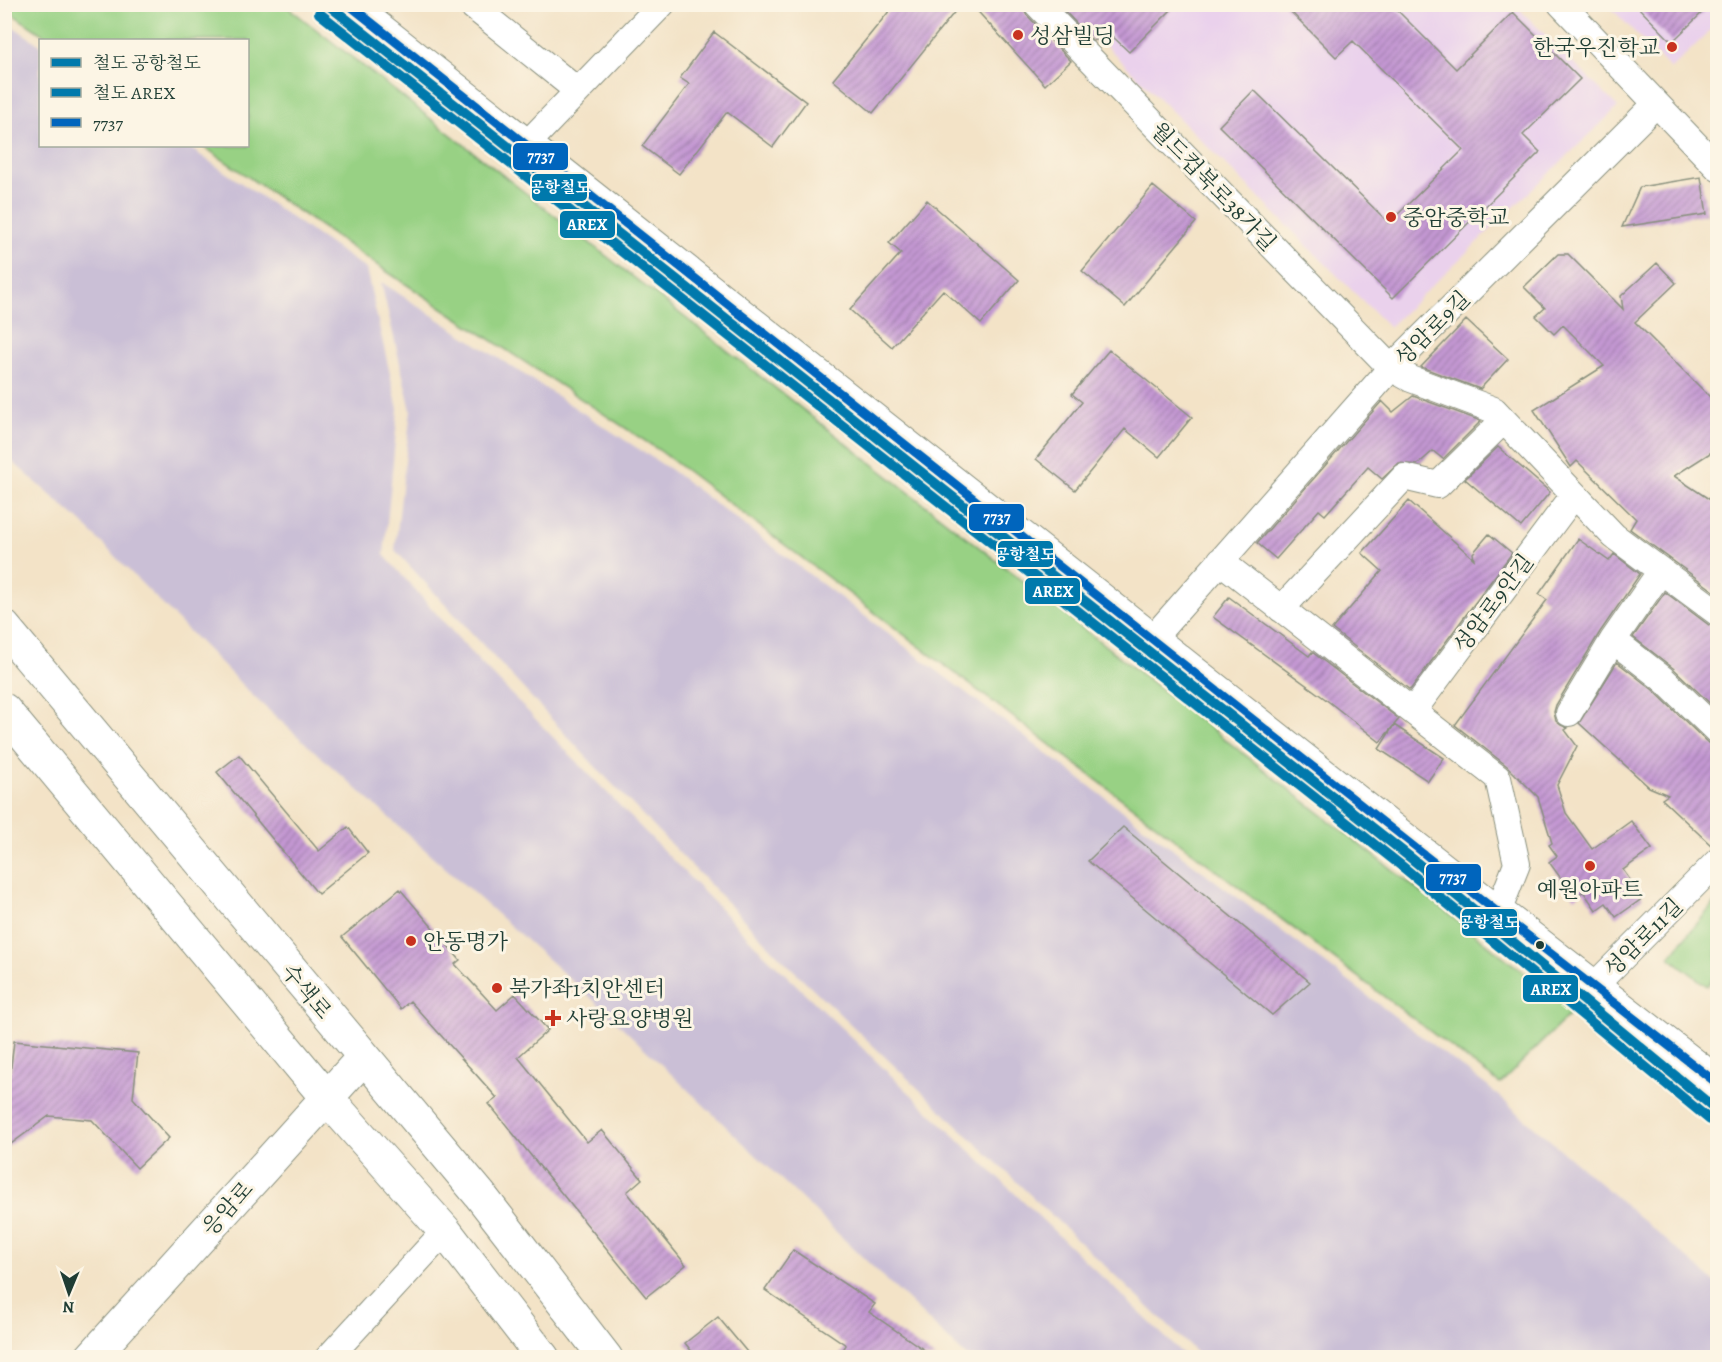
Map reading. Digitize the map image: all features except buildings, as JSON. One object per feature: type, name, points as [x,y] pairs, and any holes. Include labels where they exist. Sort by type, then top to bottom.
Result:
[{"type":"main road","points":[[347,4],[1718,1084]]},
{"type":"main road","name":"수색로","points":[[4,627],[480,1195],[606,1358]]},
{"type":"main road","points":[[4,710],[327,1098],[445,1231],[543,1358]]},
{"type":"main road","name":"응암로","points":[[91,1358],[363,1058]]},
{"type":"street","points":[[470,4],[578,91]]},
{"type":"street","points":[[526,145],[662,4]]},
{"type":"street","name":"월드컵북로38가길","points":[[1037,4],[1391,368]]},
{"type":"street","points":[[1561,4],[1655,105],[1718,168]]},
{"type":"street","name":"성암로9길","points":[[1152,639],[1391,368],[1655,105]]},
{"type":"street","points":[[1391,368],[1411,379],[1494,410],[1614,536],[1718,613]]},
{"type":"street","points":[[1281,609],[1404,477],[1438,485],[1503,421]]},
{"type":"street","name":"성암로9안길","points":[[1413,711],[1574,495]]},
{"type":"street","points":[[1220,561],[1498,778],[1517,864],[1498,912]]},
{"type":"street","points":[[1569,713],[1613,640],[1661,571]]},
{"type":"street","points":[[1613,640],[1663,679],[1718,732]]},
{"type":"street","name":"성암로11길","points":[[1593,987],[1718,861]]},
{"type":"street","points":[[328,1358],[445,1231]]},
{"type":"shaded area","name":"중암중학교","points":[[1065,5],[1515,5],[1618,107],[1389,327]]},
{"type":"shaded area","name":"한국우진학교","points":[[1608,5],[1717,5],[1717,24],[1671,69]]},
{"type":"shaded area","points":[[5,21],[39,44],[39,147],[188,147],[366,269],[398,409],[384,555],[475,657],[764,954],[1186,1357],[967,1357],[599,1005],[255,698],[80,521],[5,455]]},
{"type":"shaded area","points":[[381,282],[671,470],[1487,1086],[1717,1284],[1717,1357],[1201,1357],[784,961],[592,763],[395,550],[411,410]]},
{"type":"green space","points":[[5,4],[285,5],[1573,1011],[1500,1084],[659,450],[386,271],[204,147],[249,147],[249,39],[50,39],[5,9]]},
{"type":"green space","points":[[1717,900],[1717,973],[1707,986],[1669,957]]},
{"type":"rail line","name":"공항철도","points":[[327,4],[1411,858],[1718,1111]]},
{"type":"rail line","name":"AREX","points":[[319,13],[1403,867],[1710,1120]]},
{"type":"transit line","name":"7737","points":[[348,4],[1419,851],[1718,1084]]},
{"type":"place","name":"성삼빌딩","points":[[1018,35]]},
{"type":"place","name":"한국우진학교","points":[[1672,47]]},
{"type":"place","name":"중암중학교","points":[[1391,217]]},
{"type":"place","name":"예원아파트","points":[[1590,866]]},
{"type":"place","name":"안동명가","points":[[411,941]]},
{"type":"place","name":"북가좌1치안센터","points":[[497,988]]},
{"type":"place","name":"사랑요양병원","points":[[553,1018]]}]
